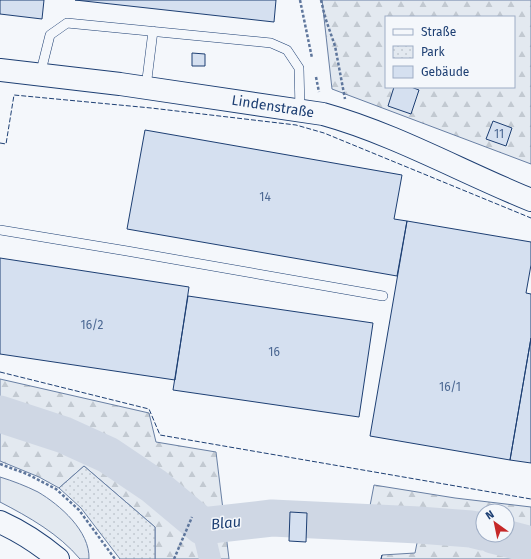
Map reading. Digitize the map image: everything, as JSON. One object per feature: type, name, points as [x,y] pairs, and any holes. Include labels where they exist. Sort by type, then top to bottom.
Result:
[{"type":"street","name":"Lindenstraße","points":[[0,73],[40,75],[146,87],[323,114],[348,121],[397,140],[531,200]]},
{"type":"street","points":[[0,522],[21,531],[50,552]]},
{"type":"lane","points":[[40,75],[50,35],[67,23],[271,43],[287,50],[299,68],[300,110]]},
{"type":"lane","points":[[146,87],[153,31]]},
{"type":"lane","points":[[0,230],[135,252],[383,296]]},
{"type":"path","points":[[321,0],[324,17],[335,46],[348,121]]},
{"type":"path","points":[[0,464],[27,474],[56,489],[79,510],[115,559]]},
{"type":"path","points":[[174,559],[192,518]]},
{"type":"green space","points":[[322,0],[531,0],[531,164],[332,89]]},
{"type":"green space","points":[[0,379],[149,413],[156,442],[216,452],[229,559],[155,559],[155,527],[84,466],[59,488],[39,477],[0,461]]},
{"type":"green space","points":[[84,466],[155,527],[155,559],[120,559],[81,508],[59,488]]},
{"type":"green space","points":[[0,477],[38,492],[47,497],[64,512],[79,529],[85,539],[89,559],[80,559],[53,534],[33,520],[0,502]]},
{"type":"green space","points":[[374,485],[497,503],[475,503],[475,543],[515,543],[515,505],[531,507],[531,559],[381,559],[382,555],[415,553],[418,538],[364,537]]},
{"type":"building","points":[[0,0],[44,0],[42,19],[0,14]]},
{"type":"building","points":[[75,0],[276,0],[274,22]]},
{"type":"building","points":[[192,53],[205,54],[205,66],[192,66]]},
{"type":"building","points":[[394,88],[414,88],[419,90],[411,114],[388,106]]},
{"type":"building","points":[[493,121],[512,128],[506,146],[486,139]]},
{"type":"building","points":[[145,130],[402,175],[394,219],[407,221],[397,276],[127,229]]},
{"type":"building","points":[[407,221],[531,242],[531,265],[526,293],[531,294],[531,338],[510,460],[370,436]]},
{"type":"building","points":[[0,258],[189,287],[175,380],[0,354]]},
{"type":"building","points":[[188,296],[373,323],[359,417],[173,390]]},
{"type":"building","points":[[531,338],[531,463],[510,460]]},
{"type":"building","points":[[290,512],[307,513],[306,542],[289,541]]},
{"type":"waterway","name":"Blau","points":[[0,414],[64,435],[108,455],[154,486],[202,526],[272,518],[419,525],[475,530]]},
{"type":"waterway","points":[[202,526],[210,559]]},
{"type":"waterway","name":"Blau","points":[[515,541],[531,545]]},
{"type":"fence","points":[[0,143],[6,144],[14,95],[151,108],[296,125],[324,133],[531,218]]},
{"type":"fence","points":[[0,372],[149,409],[160,435],[531,499]]},
{"type":"fence","points":[[381,559],[382,555]]}]
